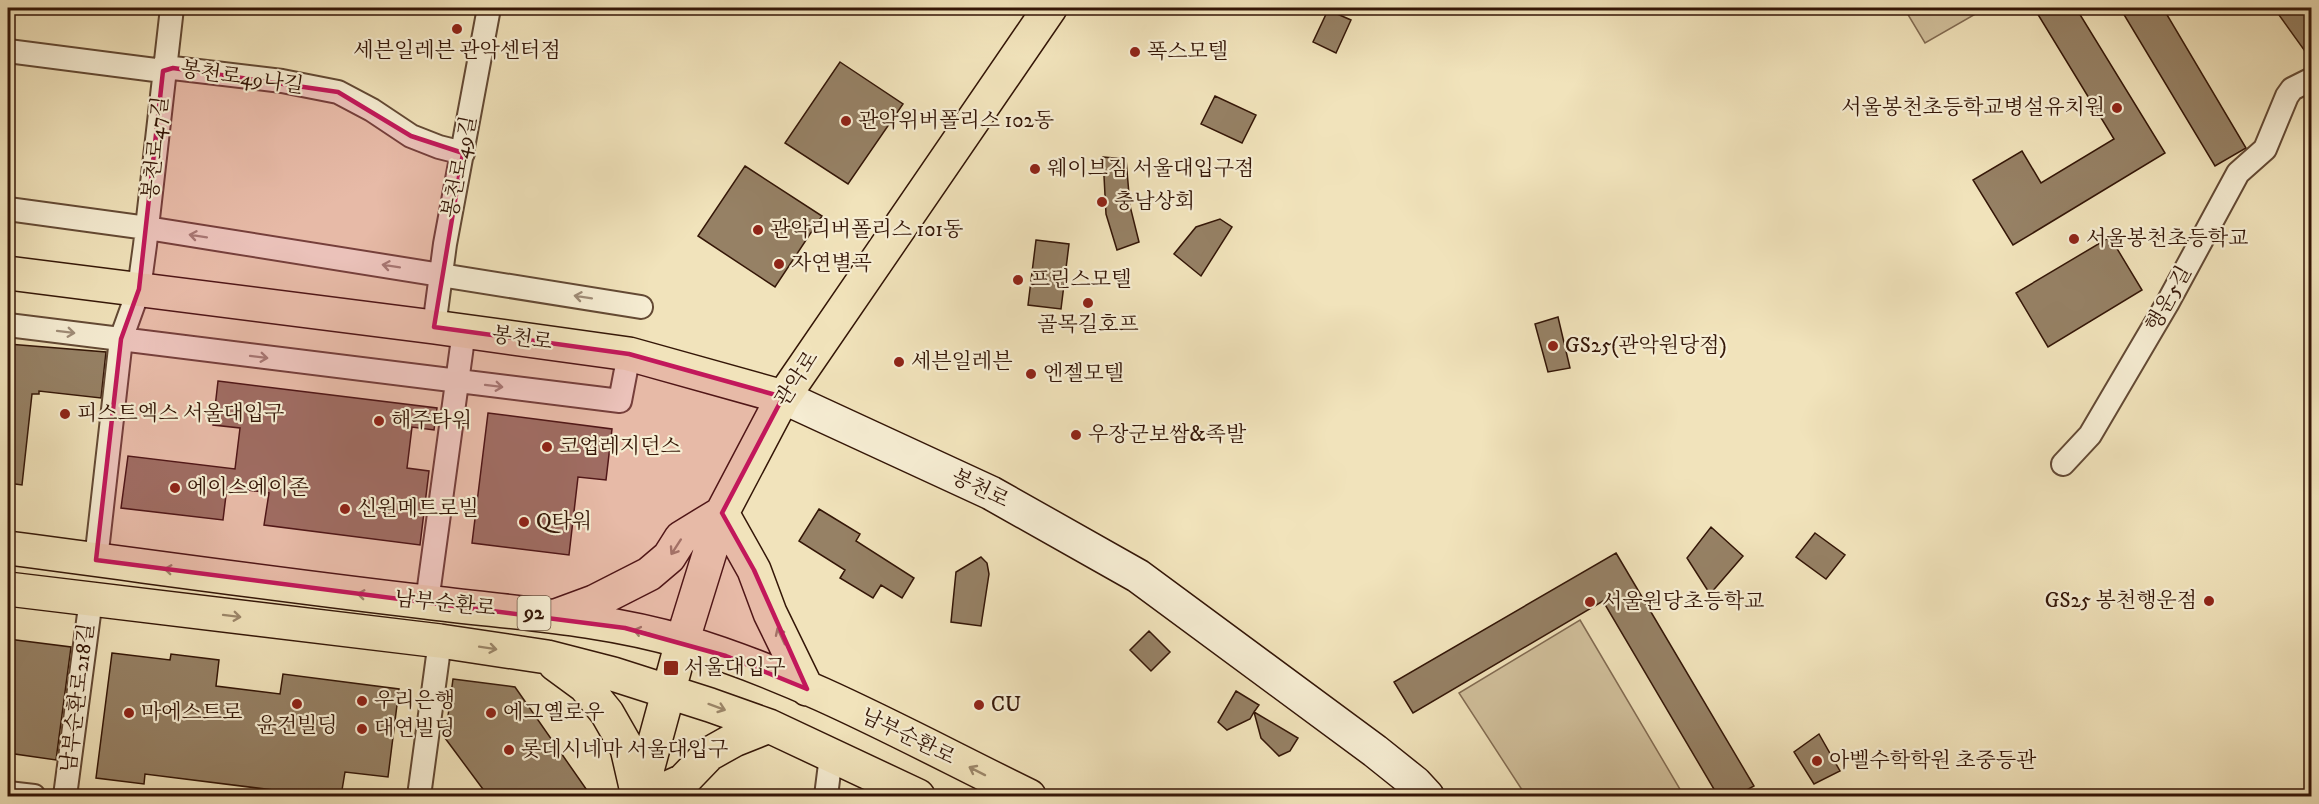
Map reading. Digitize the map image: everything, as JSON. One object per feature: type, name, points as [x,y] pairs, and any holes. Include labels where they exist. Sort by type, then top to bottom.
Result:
[{"type":"main road","name":"관악로","points":[[639,796],[682,642],[722,513],[783,398],[1050,8]]},
{"type":"main road","name":"봉천로","points":[[8,273],[628,354],[783,398],[991,493],[1138,576],[1375,751],[1415,783],[1427,796]]},
{"type":"main road","points":[[556,616],[594,602],[649,574],[669,557],[681,538],[700,524],[722,513],[754,570],[770,613],[807,689]]},
{"type":"main road","name":"남부순환로","points":[[8,548],[427,602],[556,616],[625,628],[726,656],[807,689],[1029,796]]},
{"type":"main road","name":"남부순환로","points":[[8,589],[440,641],[547,657],[669,692],[769,726],[918,796]]},
{"type":"main road","points":[[547,657],[585,686],[607,713],[627,748],[639,796]]},
{"type":"main road","points":[[650,796],[683,782],[709,754],[734,740],[769,726]]},
{"type":"street","name":"봉천로47길","points":[[139,289],[172,8]]},
{"type":"street","name":"봉천로49길","points":[[449,329],[442,274],[445,244],[489,8]]},
{"type":"street","name":"봉천로49나길","points":[[8,51],[164,71],[173,68],[282,81],[338,92],[372,110],[411,136],[463,153]]},
{"type":"street","name":"행운5길","points":[[2063,464],[2090,435],[2167,304],[2238,173],[2265,149],[2287,96],[2292,89],[2312,79]]},
{"type":"street","points":[[8,209],[147,228],[641,307]]},
{"type":"street","points":[[96,560],[122,339],[139,289]]},
{"type":"street","points":[[8,325],[620,401],[628,354]]},
{"type":"street","name":"봉천로","points":[[427,602],[458,382],[449,329]]},
{"type":"street","name":"남부순환로218길","points":[[65,796],[91,599]]},
{"type":"street","points":[[419,796],[440,641]]},
{"type":"street","points":[[826,796],[831,756]]},
{"type":"street","points":[[8,793],[34,796]]},
{"type":"highlighted area","points":[[173,68],[338,92],[411,136],[463,153],[434,327],[629,354],[783,397],[722,513],[754,570],[807,689],[726,656],[625,628],[96,560],[121,339],[139,289],[163,71]]},
{"type":"shaded area","points":[[1904,8],[1986,8],[1925,43]]},
{"type":"shaded area","points":[[1580,620],[1684,796],[1526,796],[1459,693]]},
{"type":"building","points":[[2034,8],[2076,8],[2165,153],[2013,245],[1973,180],[2022,151],[2041,183],[2114,139]]},
{"type":"building","points":[[2120,8],[2163,8],[2246,148],[2215,166]]},
{"type":"building","points":[[2274,8],[2312,8],[2312,61]]},
{"type":"building","points":[[1328,10],[1351,20],[1336,53],[1313,42]]},
{"type":"building","name":"관악위버폴리스 102동","points":[[840,62],[903,104],[848,184],[785,143]]},
{"type":"building","points":[[1215,96],[1256,115],[1242,143],[1201,124]]},
{"type":"building","points":[[1103,157],[1126,159],[1130,206],[1139,242],[1117,250],[1106,214]]},
{"type":"building","name":"관악리버폴리스 101동","points":[[745,166],[822,216],[775,287],[698,236]]},
{"type":"building","points":[[1220,219],[1232,227],[1201,276],[1174,254],[1196,227]]},
{"type":"building","points":[[2110,237],[2142,290],[2048,347],[2016,293]]},
{"type":"building","points":[[1036,240],[1069,244],[1061,309],[1028,305]]},
{"type":"building","name":"GS25(관악원당점)","points":[[1558,317],[1570,368],[1548,372],[1535,324]]},
{"type":"building","points":[[8,344],[106,352],[101,398],[39,391],[39,394],[32,394],[22,485],[8,483]]},
{"type":"building","points":[[218,381],[437,408],[434,430],[412,427],[407,468],[429,471],[420,545],[264,525],[269,493],[227,487],[223,520],[121,508],[128,456],[235,469],[240,428],[213,425]]},
{"type":"building","points":[[488,413],[612,429],[606,480],[578,477],[569,555],[472,543]]},
{"type":"building","points":[[819,509],[860,534],[856,541],[914,578],[902,598],[881,585],[873,598],[840,578],[845,570],[799,541]]},
{"type":"building","points":[[1711,527],[1743,556],[1710,594],[1687,558]]},
{"type":"building","points":[[1815,533],[1845,555],[1826,579],[1796,557]]},
{"type":"building","points":[[1616,553],[1754,786],[1736,796],[1718,796],[1603,601],[1413,713],[1394,682]]},
{"type":"building","points":[[981,557],[987,563],[989,574],[981,626],[951,622],[956,572]]},
{"type":"building","points":[[1149,631],[1170,652],[1151,671],[1130,650]]},
{"type":"building","points":[[8,639],[71,647],[56,760],[8,753],[10,704],[8,704]]},
{"type":"building","points":[[112,653],[170,660],[171,654],[219,660],[216,686],[280,694],[283,674],[399,689],[388,777],[345,772],[341,796],[321,796],[145,774],[144,784],[96,778]]},
{"type":"building","name":"에그옐로우","points":[[453,679],[515,687],[591,796],[488,796],[445,738]]},
{"type":"building","points":[[1236,691],[1259,705],[1250,719],[1227,730],[1218,722]]},
{"type":"building","points":[[1254,712],[1298,738],[1290,751],[1279,756],[1261,738]]},
{"type":"building","name":"아벨수학학원 초중등관","points":[[1819,734],[1840,771],[1814,784],[1794,752]]},
{"type":"place","name":"세븐일레븐 관악센터점","points":[[457,29]]},
{"type":"place","name":"폭스모텔","points":[[1135,52]]},
{"type":"place","name":"서울봉천초등학교병설유치원","points":[[2117,108]]},
{"type":"place","name":"관악위버폴리스 102동","points":[[846,121]]},
{"type":"place","name":"웨이브짐 서울대입구점","points":[[1035,169]]},
{"type":"place","name":"충남상회","points":[[1102,202]]},
{"type":"place","name":"관악리버폴리스 101동","points":[[758,230]]},
{"type":"place","name":"서울봉천초등학교","points":[[2074,239]]},
{"type":"place","name":"자연별곡","points":[[779,264]]},
{"type":"place","name":"프린스모텔","points":[[1018,280]]},
{"type":"place","name":"골목길호프","points":[[1088,303]]},
{"type":"place","name":"GS25(관악원당점)","points":[[1553,346]]},
{"type":"place","name":"세븐일레븐","points":[[899,362]]},
{"type":"place","name":"엔젤모텔","points":[[1031,374]]},
{"type":"place","name":"피스트엑스 서울대입구","points":[[65,414]]},
{"type":"place","name":"해주타워","points":[[379,421]]},
{"type":"place","name":"우장군보쌈&족발","points":[[1076,435]]},
{"type":"place","name":"코업레지던스","points":[[547,447]]},
{"type":"place","name":"에이스에이존","points":[[175,488]]},
{"type":"place","name":"신원메트로빌","points":[[345,509]]},
{"type":"place","name":"Q타워","points":[[524,522]]},
{"type":"place","name":"GS25 봉천행운점","points":[[2209,601]]},
{"type":"place","name":"서울원당초등학교","points":[[1590,602]]},
{"type":"place","name":"서울대입구","points":[[671,668]]},
{"type":"place","name":"우리은행","points":[[362,701]]},
{"type":"place","name":"윤건빌딩","points":[[297,704]]},
{"type":"place","name":"CU","points":[[979,705]]},
{"type":"place","name":"마에스트로","points":[[129,713]]},
{"type":"place","name":"에그옐로우","points":[[491,713]]},
{"type":"place","name":"대연빌딩","points":[[362,729]]},
{"type":"place","name":"롯데시네마 서울대입구","points":[[509,750]]},
{"type":"place","name":"아벨수학학원 초중등관","points":[[1817,761]]}]
